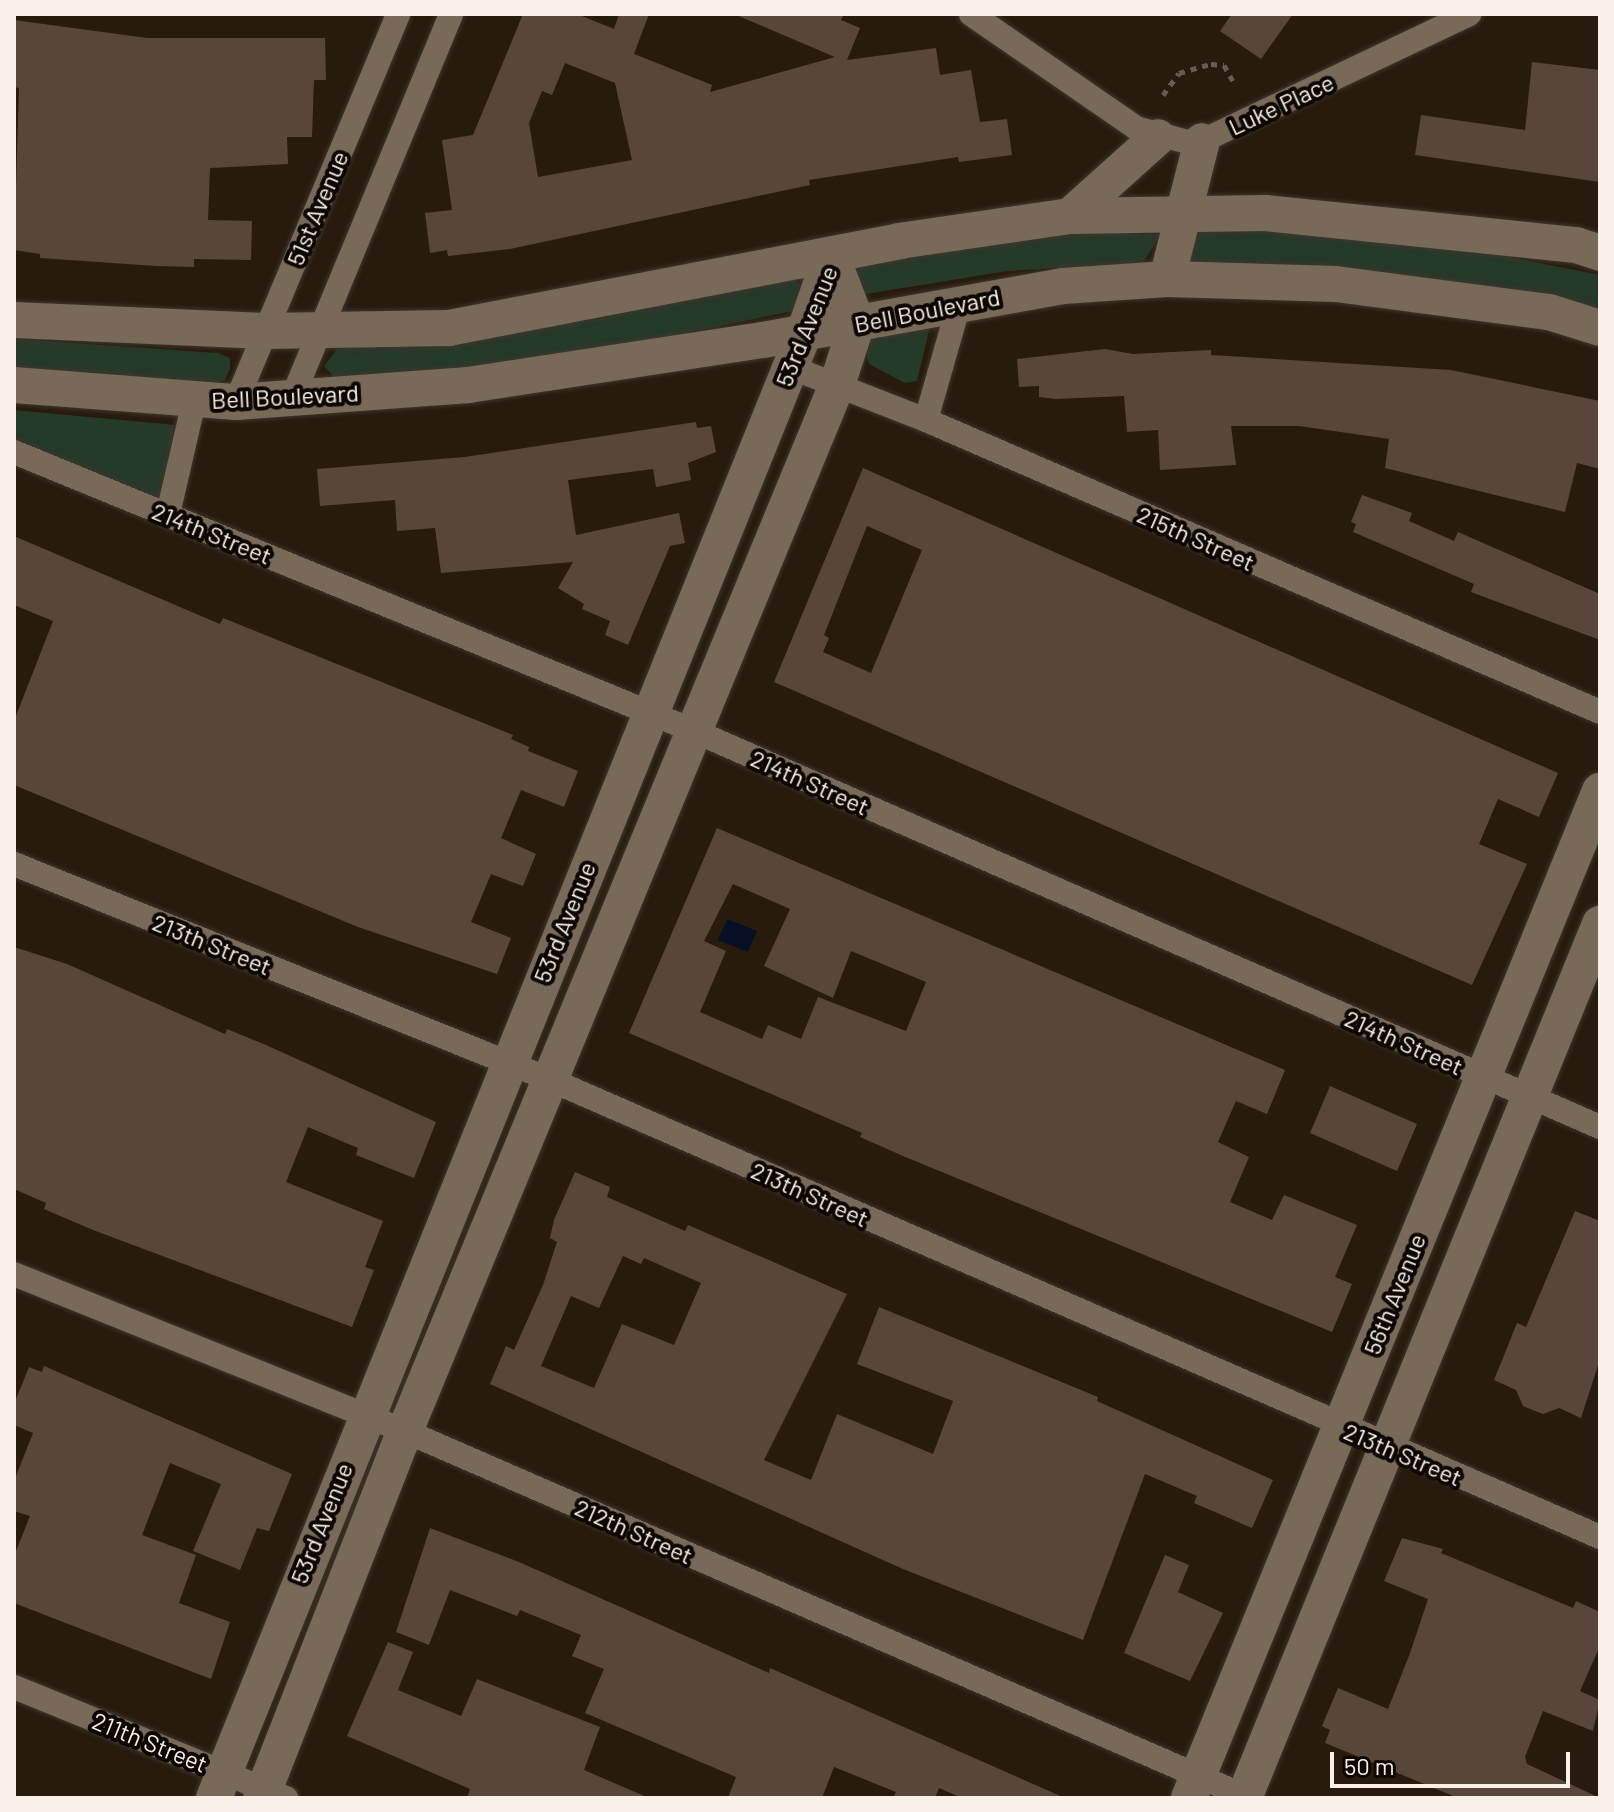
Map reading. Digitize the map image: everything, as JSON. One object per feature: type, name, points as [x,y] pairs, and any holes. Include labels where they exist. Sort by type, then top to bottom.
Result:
[{"type":"street","name":"51st Avenue","points":[[236,402],[398,14]]},
{"type":"street","name":"51st Avenue","points":[[293,396],[451,14]]},
{"type":"street","name":"Luke Place","points":[[971,14],[1092,100],[1158,137],[1202,141],[1469,14]]},
{"type":"street","points":[[1070,216],[1158,137]]},
{"type":"street","points":[[1167,279],[1202,141]]},
{"type":"street","points":[[14,320],[265,331],[449,328],[831,255],[1070,216],[1265,213],[1576,245],[1600,253]]},
{"type":"street","name":"53rd Avenue","points":[[270,1795],[405,1431],[837,385],[857,323],[831,255]]},
{"type":"street","name":"53rd Avenue","points":[[219,1785],[365,1415],[804,333],[831,255]]},
{"type":"street","name":"Bell Boulevard","points":[[14,385],[236,402],[468,385],[804,333],[1063,286],[1167,279],[1336,284],[1549,312],[1600,328]]},
{"type":"street","points":[[926,420],[959,304]]},
{"type":"street","name":"215th Street","points":[[790,367],[926,420],[1600,712]]},
{"type":"street","points":[[168,514],[194,401]]},
{"type":"street","name":"214th Street","points":[[14,452],[692,730],[1600,1127]]},
{"type":"street","name":"56th Avenue","points":[[1193,1787],[1600,791]]},
{"type":"street","name":"213th Street","points":[[14,864],[551,1080],[1388,1449],[1600,1537]]},
{"type":"street","points":[[1246,1797],[1600,924]]},
{"type":"street","name":"212th Street","points":[[14,1274],[405,1431],[1193,1787],[1246,1797]]},
{"type":"street","name":"211th Street","points":[[14,1687],[219,1785],[270,1795]]},
{"type":"path","points":[[1163,95],[1179,73],[1211,64],[1224,65],[1235,85]]},
{"type":"green space","points":[[1241,228],[1484,252],[1600,275],[1600,311],[1188,263],[1195,232]]},
{"type":"green space","points":[[1082,231],[1160,235],[1143,263],[1008,271],[860,295],[852,262]]},
{"type":"green space","points":[[793,277],[804,288],[793,311],[552,360],[337,381],[324,366],[337,349],[591,320]]},
{"type":"green space","points":[[876,322],[930,326],[917,381],[905,383],[869,364],[866,353]]},
{"type":"green space","points":[[14,339],[218,353],[230,358],[230,369],[225,380],[214,384],[14,370]]},
{"type":"green space","points":[[14,410],[175,425],[160,500],[14,439]]},
{"type":"water","points":[[727,919],[757,931],[748,952],[718,940]]},
{"type":"building","points":[[523,14],[577,14],[614,29],[619,14],[649,14],[634,54],[712,85],[710,92],[835,57],[734,14],[844,14],[841,20],[860,28],[847,60],[936,48],[940,75],[971,70],[980,122],[1007,119],[1012,155],[959,162],[958,157],[809,180],[810,185],[510,249],[448,256],[447,250],[430,253],[425,213],[452,210],[442,140],[473,135]],"holes":[[[565,63],[615,83],[632,160],[538,177],[529,123],[542,91],[552,95]]]},
{"type":"building","points":[[1232,14],[1293,14],[1261,59],[1220,31]]},
{"type":"building","points":[[14,20],[147,38],[325,38],[326,80],[314,80],[312,137],[287,137],[288,164],[210,168],[208,220],[252,221],[251,260],[194,259],[194,267],[156,266],[40,258],[40,254],[14,250],[19,88],[14,87]]},
{"type":"building","points":[[1532,62],[1600,70],[1600,182],[1415,155],[1421,115],[1525,130]]},
{"type":"building","points":[[1105,349],[1133,354],[1211,350],[1211,355],[1451,370],[1600,401],[1600,469],[1577,463],[1565,512],[1385,468],[1389,439],[1299,426],[1231,426],[1236,465],[1160,470],[1158,430],[1127,432],[1124,396],[1056,399],[1039,397],[1039,386],[1019,387],[1017,359]]},
{"type":"building","points":[[696,422],[697,428],[711,426],[716,452],[688,463],[691,480],[656,487],[653,469],[568,480],[576,535],[679,513],[685,543],[670,546],[628,645],[605,635],[610,621],[582,609],[584,604],[558,588],[573,562],[441,573],[435,528],[397,531],[395,500],[320,506],[317,469],[465,457]]},
{"type":"building","points":[[863,468],[1558,773],[1539,817],[1498,799],[1479,844],[1527,864],[1472,985],[774,682]],"holes":[[[867,526],[922,550],[871,673],[823,652],[829,638],[824,635]]]},
{"type":"building","points":[[1362,495],[1412,513],[1409,521],[1454,541],[1458,532],[1600,594],[1600,640],[1471,592],[1474,584],[1353,532],[1356,524],[1351,522]]},
{"type":"building","points":[[14,536],[220,624],[223,618],[513,735],[511,739],[529,747],[528,751],[578,771],[564,807],[521,790],[501,838],[536,854],[523,886],[491,874],[471,922],[511,938],[497,974],[358,927],[14,785],[14,721],[53,621],[14,605]]},
{"type":"building","points":[[717,828],[1285,1070],[1267,1114],[1236,1101],[1218,1142],[1249,1157],[1230,1202],[1272,1220],[1284,1195],[1357,1225],[1335,1277],[1352,1284],[1332,1332],[903,1156],[860,1137],[862,1133],[629,1033]],"holes":[[[733,884],[790,909],[764,966],[833,998],[851,951],[926,982],[906,1031],[818,997],[801,1039],[768,1025],[762,1039],[700,1012],[726,951],[704,941]]]},
{"type":"building","points":[[14,947],[67,964],[225,1034],[227,1029],[266,1045],[436,1122],[414,1178],[356,1155],[358,1148],[308,1127],[286,1182],[383,1221],[365,1267],[374,1270],[352,1327],[93,1230],[44,1209],[46,1203],[14,1189]]},
{"type":"building","points":[[1330,1086],[1417,1124],[1397,1171],[1310,1133]]},
{"type":"building","points":[[575,1172],[610,1187],[607,1197],[685,1231],[688,1225],[847,1294],[764,1460],[811,1480],[837,1414],[933,1454],[953,1401],[857,1364],[879,1307],[1098,1397],[1097,1401],[1273,1480],[1252,1528],[1194,1503],[1197,1496],[1145,1474],[1083,1640],[903,1569],[490,1384],[506,1346],[514,1350],[543,1285],[557,1242],[550,1238],[554,1220]],"holes":[[[623,1256],[641,1264],[644,1258],[701,1283],[674,1345],[622,1324],[594,1388],[541,1366],[571,1296],[599,1308]]]},
{"type":"building","points":[[1575,1211],[1600,1221],[1600,1359],[1581,1418],[1559,1408],[1543,1414],[1523,1406],[1516,1390],[1494,1380],[1517,1323],[1526,1327]]},
{"type":"building","points":[[44,1366],[292,1474],[269,1531],[257,1528],[240,1570],[193,1551],[221,1484],[170,1463],[142,1535],[196,1555],[179,1603],[230,1622],[211,1679],[14,1603],[14,1556],[30,1516],[14,1511],[14,1481],[33,1433],[14,1425],[14,1404],[29,1367],[42,1372]]},
{"type":"building","points":[[430,1528],[519,1562],[769,1673],[770,1668],[1065,1798],[962,1798],[939,1788],[935,1798],[893,1798],[896,1792],[834,1767],[822,1798],[728,1798],[736,1777],[585,1713],[604,1669],[572,1656],[581,1635],[520,1610],[517,1616],[450,1590],[429,1645],[396,1632]]},
{"type":"building","points":[[1402,1538],[1443,1549],[1441,1553],[1573,1608],[1576,1601],[1600,1612],[1600,1646],[1580,1691],[1600,1700],[1593,1731],[1543,1711],[1525,1757],[1527,1764],[1600,1798],[1458,1798],[1325,1743],[1330,1730],[1322,1726],[1338,1688],[1388,1709],[1410,1653],[1428,1599],[1384,1581]]},
{"type":"building","points":[[1165,1555],[1189,1565],[1178,1592],[1223,1613],[1190,1681],[1124,1653]]},
{"type":"building","points":[[388,1642],[413,1652],[398,1690],[461,1716],[477,1679],[600,1727],[584,1770],[649,1798],[467,1798],[470,1789],[347,1736]]}]
